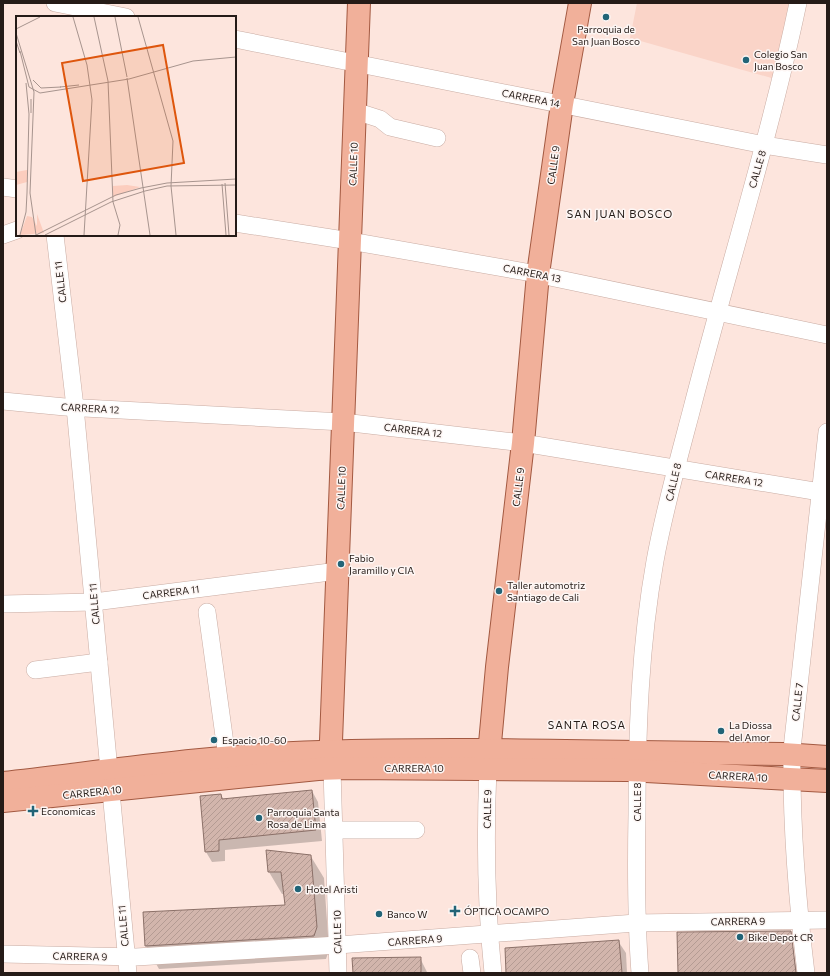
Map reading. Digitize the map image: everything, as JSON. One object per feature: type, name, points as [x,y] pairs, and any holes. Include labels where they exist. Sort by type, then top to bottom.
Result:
[{"type":"main road","name":"CALLE 10","points":[[332,760],[359,3]]},
{"type":"main road","name":"CALLE 9","points":[[488,759],[523,443],[538,274],[562,104],[580,3]]},
{"type":"main road","name":"CARRERA 10","points":[[3,801],[227,758],[332,760],[488,759],[637,761],[792,755],[827,757]]},
{"type":"main road","name":"CARRERA 10","points":[[3,783],[110,780],[332,760]]},
{"type":"main road","name":"CARRERA 10","points":[[637,761],[827,781]]},
{"type":"street","points":[[55,3],[121,16]]},
{"type":"street","name":"CALLE 8","points":[[640,973],[636,923],[637,761],[645,630],[655,561],[676,468],[717,312],[782,81],[798,3]]},
{"type":"street","name":"CARRERA 14","points":[[236,39],[764,145],[827,155]]},
{"type":"street","points":[[355,111],[380,119],[390,127],[437,138]]},
{"type":"street","points":[[3,187],[16,189]]},
{"type":"street","name":"CARRERA 13","points":[[236,224],[350,241],[538,274],[827,335]]},
{"type":"street","points":[[3,236],[16,230]]},
{"type":"street","name":"CALLE 11","points":[[54,236],[75,407],[127,965]]},
{"type":"street","name":"CARRERA 12","points":[[3,401],[75,407],[343,422],[523,443],[820,492]]},
{"type":"street","name":"CALLE 7","points":[[806,973],[799,920],[792,755],[821,533],[820,492],[827,432]]},
{"type":"street","name":"CARRERA 11","points":[[3,604],[94,602],[338,571]]},
{"type":"street","points":[[207,612],[227,758]]},
{"type":"street","points":[[35,670],[99,662]]},
{"type":"street","name":"CALLE 9","points":[[488,759],[487,870],[489,935],[493,973]]},
{"type":"street","name":"CALLE 10","points":[[332,760],[338,973]]},
{"type":"street","points":[[335,830],[416,830]]},
{"type":"street","name":"CARRERA 9","points":[[3,954],[127,965],[338,946],[636,923],[827,920]]},
{"type":"shaded area","name":"Colegio San Juan Bosco","points":[[637,3],[798,3],[782,81],[630,38]]},
{"type":"building","name":"Parroquia Santa Rosa de Lima","points":[[312,790],[316,830],[219,840],[219,851],[205,852],[200,796],[221,794],[222,799]]},
{"type":"building","name":"Hotel Aristi","points":[[266,850],[311,855],[317,927],[314,936],[145,946],[143,912],[285,905],[281,872],[268,872]]},
{"type":"building","points":[[791,931],[796,973],[678,973],[677,932]]},
{"type":"building","points":[[619,940],[622,973],[506,973],[505,948]]},
{"type":"building","points":[[421,957],[421,973],[353,973],[352,958]]},
{"type":"place","name":"Parroquia de San Juan Bosco","points":[[606,17]]},
{"type":"place","name":"Colegio San Juan Bosco","points":[[746,60]]},
{"type":"place","name":"Fabio Jaramillo y CIA","points":[[341,564]]},
{"type":"place","name":"Taller automotriz Santiago de Cali","points":[[499,591]]},
{"type":"place","name":"La Diossa del Amor","points":[[721,731]]},
{"type":"place","name":"Espacio 10-60","points":[[214,740]]},
{"type":"place","name":"Economicas","points":[[33,811]]},
{"type":"place","name":"Parroquia Santa Rosa de Lima","points":[[259,818]]},
{"type":"place","name":"Hotel Aristi","points":[[298,889]]},
{"type":"place","name":"ÓPTICA OCAMPO","points":[[455,911]]},
{"type":"place","name":"Banco W","points":[[379,914]]},
{"type":"place","name":"Bike Depot CR","points":[[740,937]]},
{"type":"district","name":"SAN JUAN BOSCO","points":[[620,214]]},
{"type":"district","name":"SANTA ROSA","points":[[587,725]]}]
